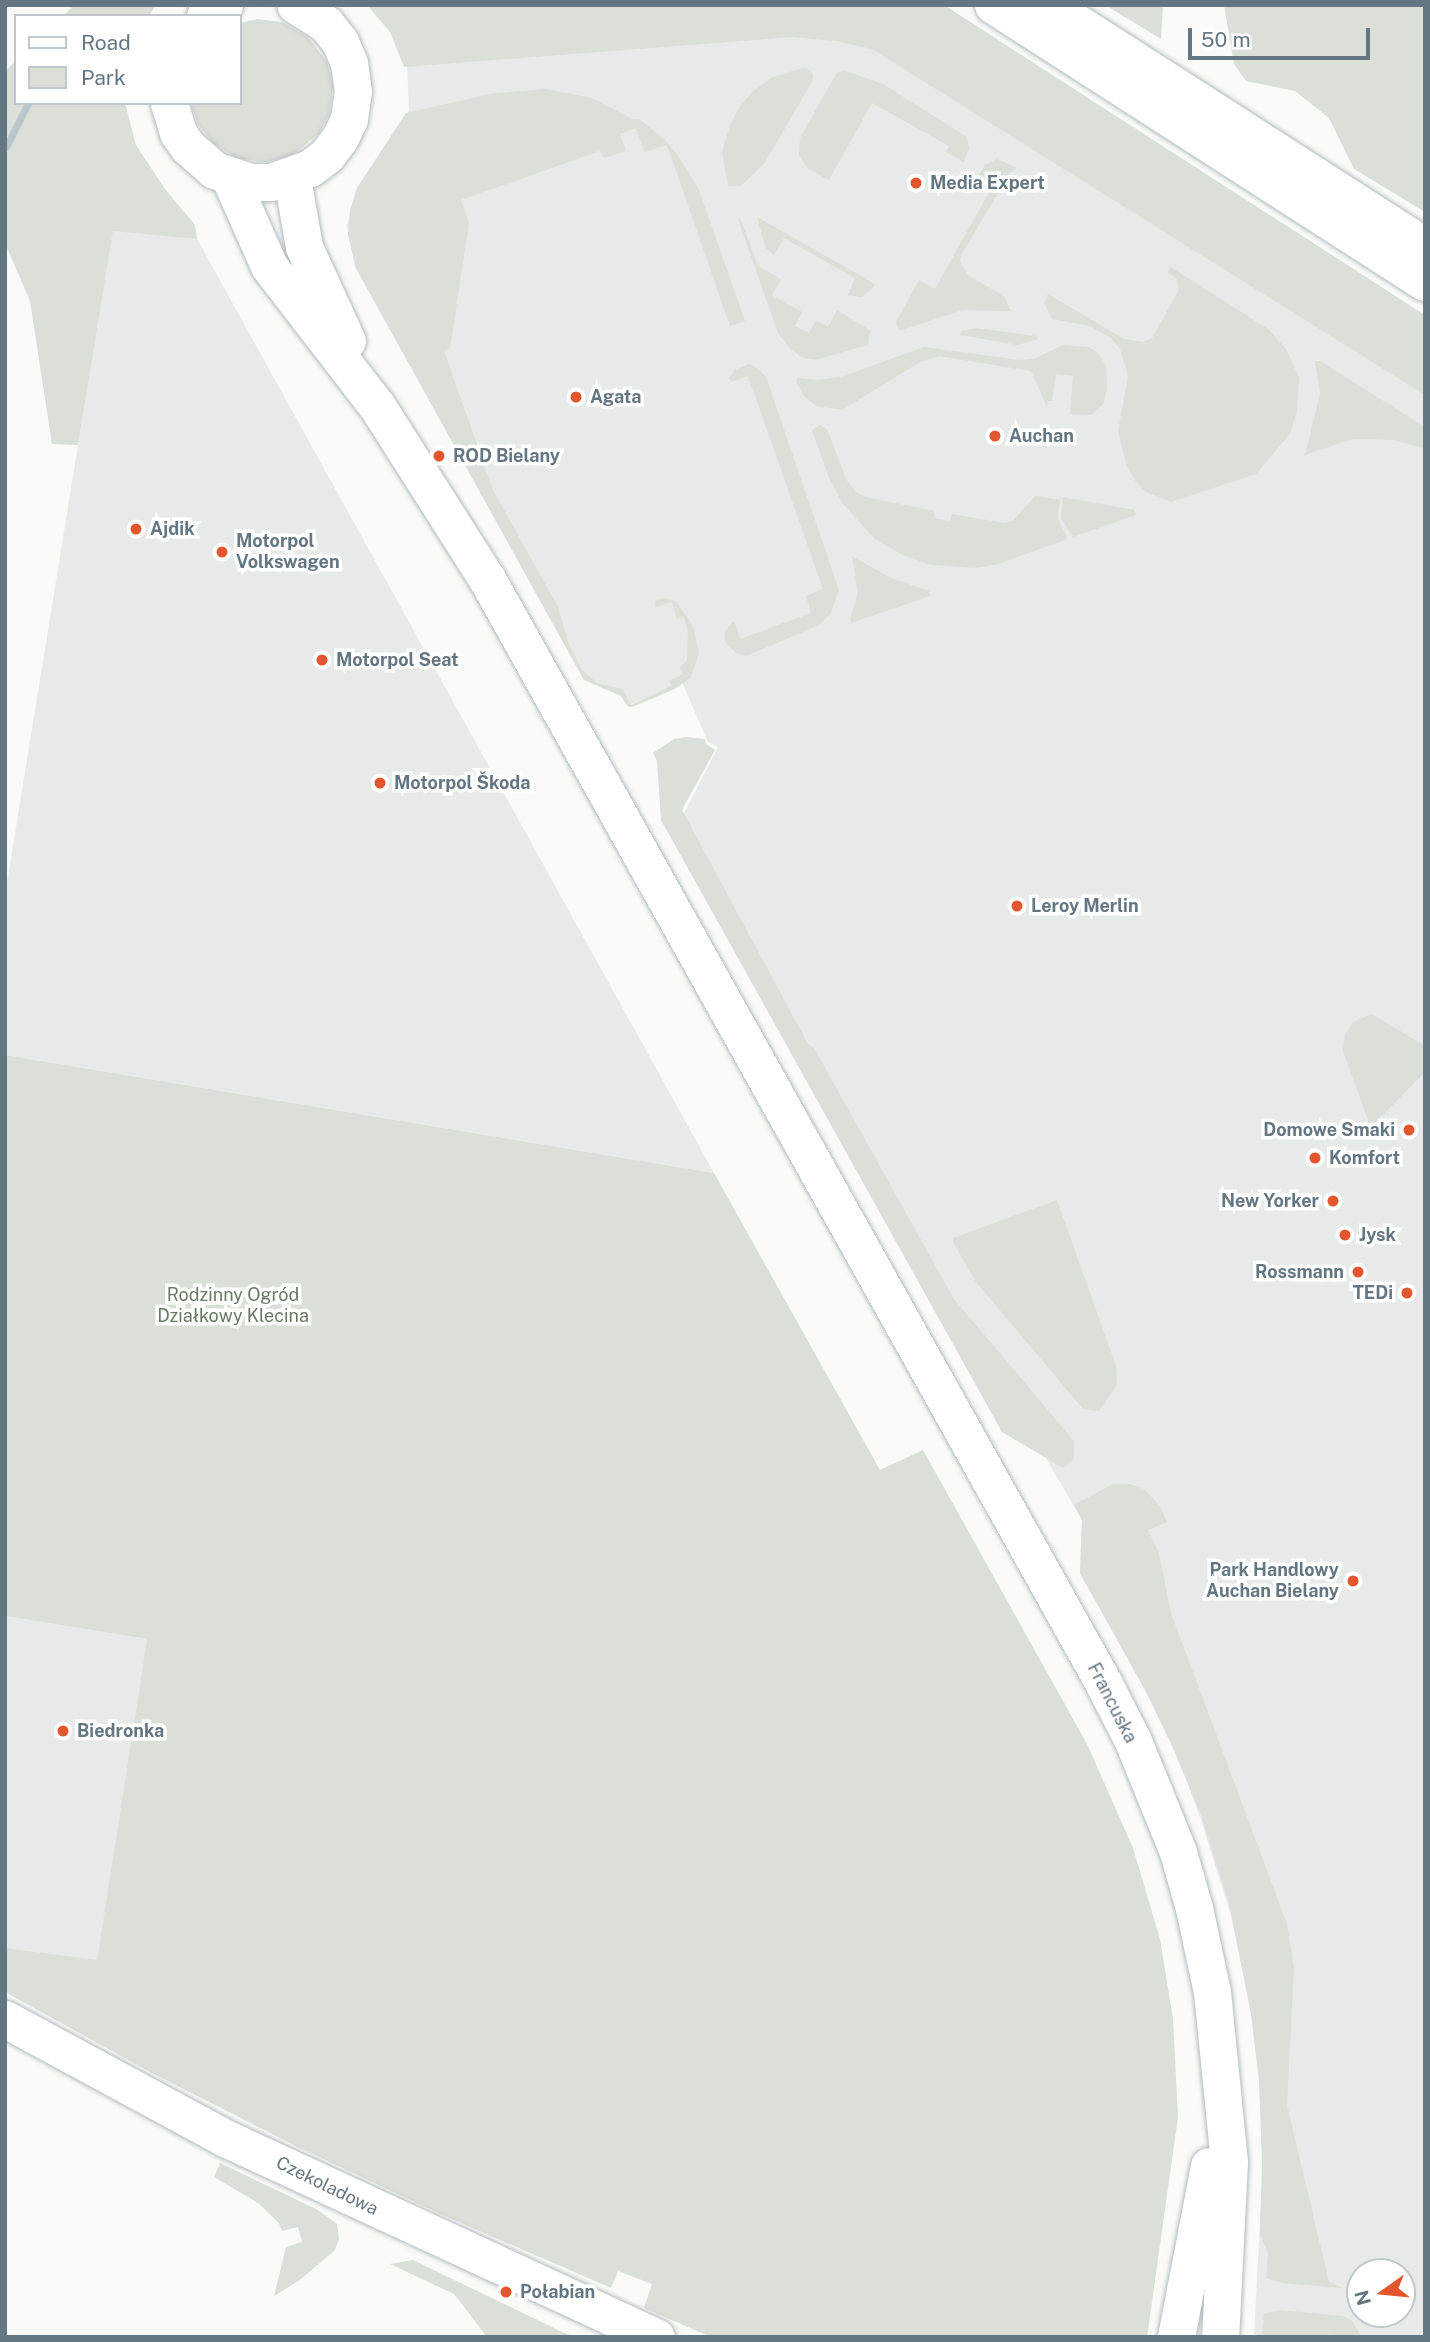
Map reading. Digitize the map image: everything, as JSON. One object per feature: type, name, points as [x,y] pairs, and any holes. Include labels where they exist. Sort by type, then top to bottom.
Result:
[{"type":"main road","points":[[170,105],[178,133],[188,148],[200,160],[230,178],[271,182],[292,178],[327,155],[340,138],[349,119],[353,91],[349,63],[340,42],[326,24],[296,5]]},
{"type":"main road","points":[[994,5],[1106,59],[1425,247]]},
{"type":"main road","points":[[1048,5],[1106,59],[1425,282]]},
{"type":"main road","points":[[230,178],[269,266],[377,406]]},
{"type":"main road","points":[[292,178],[298,228],[315,277],[377,406]]},
{"type":"main road","name":"Francuska","points":[[377,406],[487,579],[1104,1685],[1158,1798],[1194,1908],[1212,1992],[1219,2046],[1222,2103]]},
{"type":"main road","name":"Czekoladowa","points":[[5,2019],[225,2138],[656,2337]]},
{"type":"main road","points":[[1176,2337],[1222,2103]]},
{"type":"main road","points":[[1220,2337],[1229,2162],[1222,2103]]},
{"type":"shaded area","points":[[876,5],[1425,326],[1425,2337],[1254,2337],[1263,2163],[1260,2071],[1252,2014],[1231,1916],[1201,1820],[1164,1718],[1080,1574],[1082,1520],[678,825],[718,747],[708,742],[682,682],[627,706],[621,695],[584,680],[355,267],[347,226],[356,190],[409,110],[407,64]]},
{"type":"shaded area","points":[[113,230],[197,239],[714,1173],[5,1055],[5,895]]},
{"type":"shaded area","points":[[5,1616],[147,1639],[97,1961],[5,1948]]},
{"type":"green space","points":[[74,5],[156,5],[150,14],[65,14]]},
{"type":"green space","points":[[367,5],[944,5],[1425,315],[1425,395],[872,49],[836,41],[792,37],[404,67],[390,32]]},
{"type":"green space","points":[[1105,5],[1163,5],[1161,39]]},
{"type":"green space","points":[[1224,5],[1425,5],[1425,212],[1354,169],[1329,118],[1295,91],[1246,81],[1234,64]]},
{"type":"green space","points":[[257,19],[282,22],[308,37],[327,62],[333,85],[329,114],[319,133],[291,156],[265,162],[237,158],[214,144],[198,124],[192,105],[242,105],[242,23]]},
{"type":"green space","points":[[14,63],[14,105],[126,105],[136,145],[165,189],[195,225],[197,239],[113,231],[78,445],[52,444],[30,301],[5,243],[5,71]]},
{"type":"green space","points":[[805,67],[813,74],[813,80],[764,164],[741,186],[728,186],[722,152],[730,125],[739,108],[752,92],[771,78]]},
{"type":"green space","points":[[843,70],[883,84],[967,137],[969,148],[964,162],[946,152],[949,146],[872,103],[829,180],[807,168],[799,155],[800,138],[836,74]]},
{"type":"green space","points":[[545,89],[592,98],[634,120],[639,119],[665,140],[699,190],[745,321],[730,326],[667,145],[644,152],[636,128],[620,134],[626,151],[604,158],[600,151],[461,200],[469,223],[450,348],[444,351],[493,490],[558,607],[568,642],[582,670],[597,683],[623,689],[631,705],[671,686],[669,681],[683,674],[680,667],[687,660],[688,633],[684,617],[677,619],[672,602],[655,607],[656,600],[664,598],[676,601],[693,626],[699,653],[691,677],[675,689],[632,707],[628,707],[621,696],[584,680],[356,268],[348,235],[350,210],[357,188],[406,113],[490,94]]},
{"type":"green space","points":[[997,159],[1017,168],[1010,173],[961,255],[960,262],[969,276],[1004,296],[1011,311],[963,310],[899,331],[896,322],[919,280],[935,289],[988,194],[973,184],[985,165]]},
{"type":"green space","points":[[757,217],[875,284],[873,288],[862,297],[848,295],[855,278],[784,238],[774,255],[766,249]]},
{"type":"green space","points":[[740,218],[758,266],[781,279],[772,295],[802,312],[795,326],[809,333],[816,320],[828,327],[837,310],[870,330],[868,345],[815,360],[801,357],[788,346],[778,333],[738,219]]},
{"type":"green space","points":[[1171,267],[1268,329],[1286,349],[1299,377],[1297,411],[1290,434],[1256,474],[1171,502],[1146,492],[1136,482],[1127,466],[1118,431],[1128,376],[1120,349],[1111,338],[1090,326],[1052,319],[1044,303],[1048,294],[1124,339],[1143,342],[1152,338],[1179,290],[1177,279],[1167,272]]},
{"type":"green space","points":[[976,328],[1036,336],[1038,339],[1018,345],[960,335],[961,331]]},
{"type":"green space","points":[[1063,345],[1089,347],[1097,352],[1106,365],[1107,388],[1104,403],[1091,415],[1070,414],[1073,376],[1056,374],[1052,401],[1048,401],[1047,407],[1031,371],[939,356],[920,362],[842,410],[816,406],[804,396],[796,382],[797,378],[817,380],[841,377],[924,347],[1020,360],[1034,359]]},
{"type":"green space","points":[[1315,361],[1320,361],[1425,427],[1425,449],[1395,440],[1353,439],[1305,455],[1320,394]]},
{"type":"green space","points":[[749,364],[759,369],[766,377],[839,590],[831,613],[819,625],[746,656],[736,653],[725,642],[725,631],[734,621],[740,639],[811,613],[806,596],[823,589],[748,376],[731,382],[729,378],[734,370]]},
{"type":"green space","points":[[820,425],[827,429],[846,479],[856,492],[865,497],[935,511],[934,518],[950,521],[952,514],[1005,523],[1013,521],[1035,496],[1060,500],[1058,519],[1068,539],[998,564],[977,568],[930,565],[903,555],[875,539],[843,504],[829,478],[812,430]]},
{"type":"green space","points":[[1063,497],[1134,510],[1136,515],[1073,537],[1061,518]]},
{"type":"green space","points":[[852,556],[889,577],[929,591],[930,596],[851,623],[858,593]]},
{"type":"green space","points":[[674,739],[705,739],[706,744],[715,750],[682,810],[808,1044],[814,1048],[954,1299],[1074,1441],[1074,1459],[1063,1468],[1002,1432],[661,820],[657,761],[653,753]]},
{"type":"green space","points":[[1372,1014],[1425,1046],[1425,1072],[1376,1122],[1369,1123],[1343,1051],[1345,1035],[1353,1022]]},
{"type":"green space","name":"Rodzinny Ogród Działkowy Klecina","points":[[5,1055],[714,1173],[880,1470],[923,1450],[1087,1744],[1133,1848],[1160,1939],[1173,2019],[1178,2117],[1147,2337],[711,2337],[644,2308],[652,2284],[618,2271],[611,2288],[436,2212],[298,2147],[152,2073],[5,1992],[5,1948],[97,1960],[147,1639],[5,1616]]},
{"type":"green space","points":[[1057,1200],[1116,1366],[1117,1385],[1099,1411],[1083,1409],[976,1282],[953,1242],[953,1238]]},
{"type":"green space","points":[[1113,1484],[1130,1484],[1144,1489],[1160,1506],[1167,1522],[1148,1530],[1159,1553],[1171,1613],[1287,1924],[1294,1968],[1287,2105],[1329,2282],[1343,2288],[1282,2283],[1266,2278],[1268,2253],[1260,2235],[1262,2163],[1259,2081],[1251,2014],[1229,1903],[1201,1815],[1173,1748],[1146,1692],[1080,1573],[1082,1520],[1074,1505]]},
{"type":"green space","points":[[220,2163],[318,2210],[337,2224],[339,2239],[335,2250],[300,2280],[274,2296],[286,2247],[302,2242],[298,2227],[282,2231],[279,2223],[258,2203],[214,2177]]},
{"type":"green space","points":[[413,2260],[574,2337],[487,2337],[454,2294],[390,2264]]},
{"type":"green space","points":[[1280,2310],[1343,2316],[1346,2318],[1346,2328],[1356,2328],[1362,2337],[1333,2337],[1331,2334],[1323,2337],[1262,2337],[1264,2314]]},
{"type":"waterway","points":[[6,147],[27,105]]},
{"type":"place","name":"Media Expert","points":[[916,183]]},
{"type":"place","name":"Agata","points":[[576,397]]},
{"type":"place","name":"Auchan","points":[[995,436]]},
{"type":"place","name":"ROD Bielany","points":[[439,456]]},
{"type":"place","name":"Ajdik","points":[[136,529]]},
{"type":"place","name":"Motorpol Volkswagen","points":[[222,552]]},
{"type":"place","name":"Motorpol Seat","points":[[322,660]]},
{"type":"place","name":"Motorpol Škoda","points":[[380,783]]},
{"type":"place","name":"Leroy Merlin","points":[[1017,906]]},
{"type":"place","name":"Domowe Smaki","points":[[1409,1130]]},
{"type":"place","name":"Komfort","points":[[1315,1158]]},
{"type":"place","name":"New Yorker","points":[[1333,1201]]},
{"type":"place","name":"Jysk","points":[[1345,1235]]},
{"type":"place","name":"Rossmann","points":[[1358,1272]]},
{"type":"place","name":"TEDi","points":[[1407,1293]]},
{"type":"place","name":"Park Handlowy Auchan Bielany","points":[[1353,1581]]},
{"type":"place","name":"Biedronka","points":[[63,1731]]},
{"type":"place","name":"Połabian","points":[[506,2292]]}]
